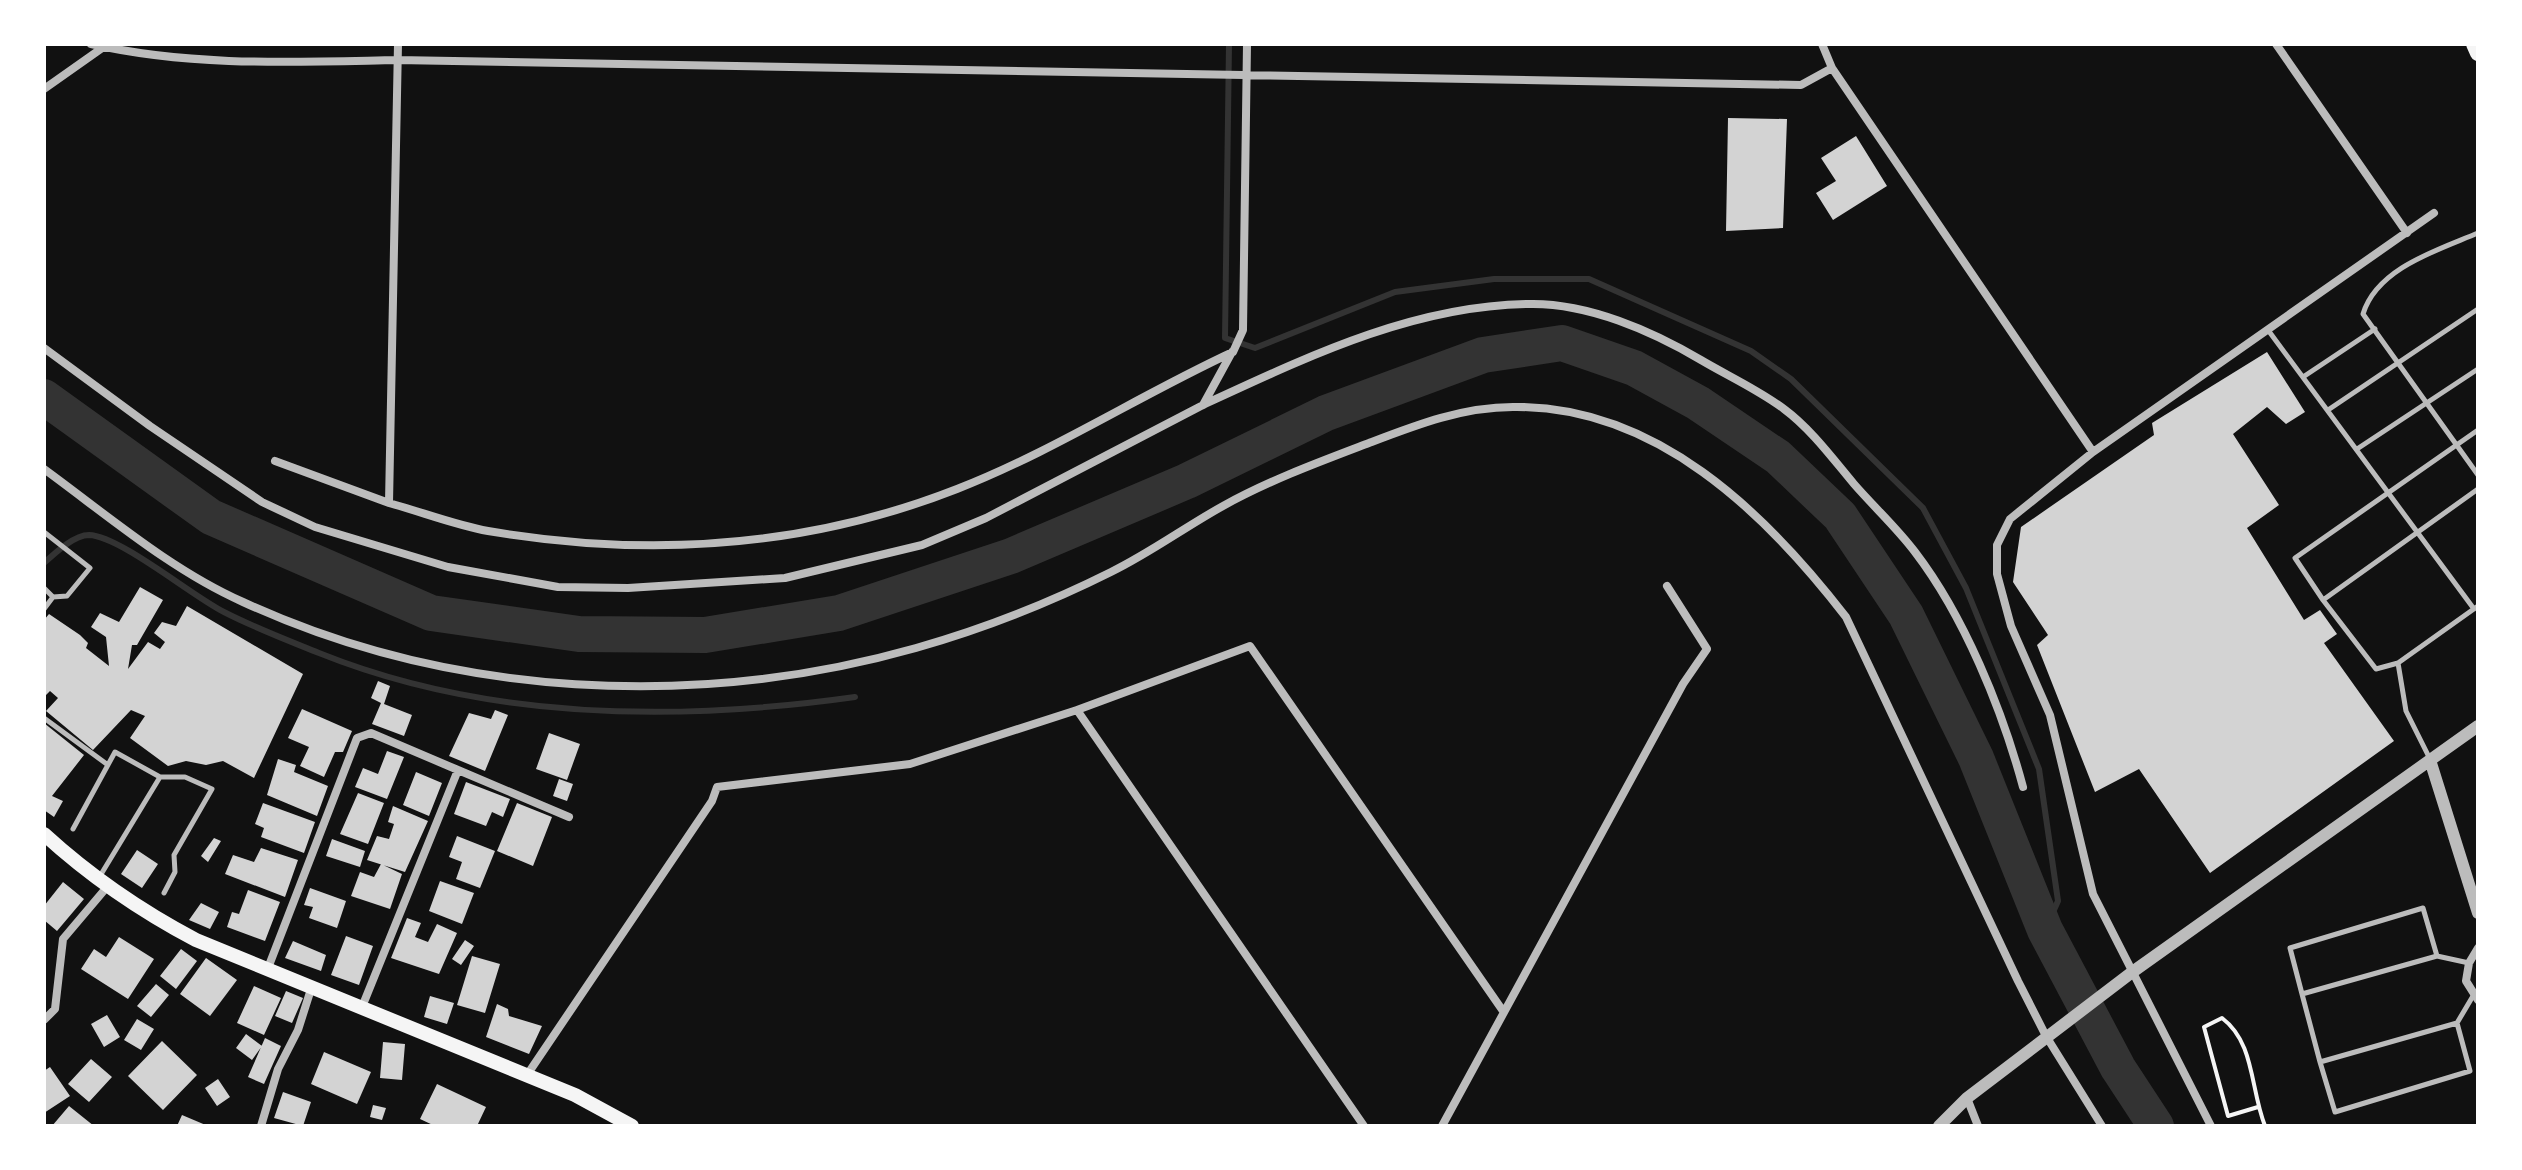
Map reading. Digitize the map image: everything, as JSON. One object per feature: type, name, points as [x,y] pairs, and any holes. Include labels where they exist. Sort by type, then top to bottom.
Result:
[{"type":"highway","points":[[2474,44],[2478,53]]},
{"type":"main road","points":[[44,834],[102,884],[138,910],[196,940],[575,1095],[632,1126]]},
{"type":"street","points":[[91,44],[183,59],[397,60],[1801,85],[1832,68]]},
{"type":"street","points":[[389,503],[398,44]]},
{"type":"street","points":[[1203,405],[1243,330],[1247,44]]},
{"type":"street","points":[[1822,44],[1832,68],[2093,452]]},
{"type":"street","points":[[2276,44],[2407,233]]},
{"type":"street","points":[[44,89],[105,46]]},
{"type":"street","points":[[2211,1126],[2093,894],[2050,715],[2011,626],[1997,574],[1997,545],[2010,519],[2093,452],[2434,213]]},
{"type":"street","points":[[44,348],[150,426],[262,502],[315,527],[448,567],[558,587],[628,588],[785,578],[922,545],[986,518],[1203,405],[1279,370],[1409,321],[1478,307],[1534,304],[1582,312],[1629,324],[1674,344],[1785,409],[1915,552],[1951,610],[2007,729],[2023,787]]},
{"type":"street","points":[[275,461],[389,503],[485,530],[614,547],[759,541],[871,519],[959,489],[1233,352]]},
{"type":"street","points":[[44,469],[136,537],[241,602],[338,640],[482,676],[568,686],[646,685],[772,677],[918,648],[1018,614],[1100,577],[1299,467],[1413,424],[1476,410],[1515,406],[1575,412],[1622,425],[1706,472],[1806,565],[1846,617],[2050,1034],[2102,1126]]},
{"type":"street","points":[[1442,1126],[1683,684],[1707,649],[1667,586]]},
{"type":"street","points":[[527,1075],[712,801],[717,787],[910,764],[1077,710],[1250,646],[1503,1011]]},
{"type":"street","points":[[1077,710],[1364,1126]]},
{"type":"street","points":[[1939,1126],[1967,1098],[2131,973],[2478,726]]},
{"type":"street","points":[[268,968],[357,738],[371,733],[569,817]]},
{"type":"street","points":[[2430,760],[2478,913]]},
{"type":"street","points":[[362,1007],[458,770]]},
{"type":"street","points":[[44,1020],[55,1009],[63,939],[102,884]]},
{"type":"street","points":[[2476,998],[2466,981],[2469,963],[2478,948]]},
{"type":"street","points":[[261,1126],[278,1069],[298,1030],[312,986]]},
{"type":"street","points":[[1967,1098],[1978,1126]]},
{"type":"lane","points":[[2478,233],[2415,259],[2369,295],[2363,314],[2478,475]]},
{"type":"lane","points":[[2328,410],[2478,309]]},
{"type":"lane","points":[[2268,329],[2303,377],[2357,449],[2389,493],[2418,532],[2476,608],[2398,663],[2376,669],[2295,558],[2389,493],[2456,444],[2478,430]]},
{"type":"lane","points":[[2303,377],[2375,329]]},
{"type":"lane","points":[[2357,449],[2478,369]]},
{"type":"lane","points":[[2323,600],[2478,489]]},
{"type":"lane","points":[[44,532],[90,568],[67,596],[53,597],[44,609]]},
{"type":"lane","points":[[44,588],[53,597]]},
{"type":"lane","points":[[2398,663],[2406,711],[2430,760]]},
{"type":"lane","points":[[44,718],[108,765]]},
{"type":"lane","points":[[73,829],[115,752],[160,777],[185,777],[212,789],[174,855],[175,872],[164,893]]},
{"type":"lane","points":[[102,884],[160,777]]},
{"type":"lane","points":[[2437,956],[2423,908],[2290,948],[2335,1112],[2470,1071],[2457,1023]]},
{"type":"lane","points":[[2302,994],[2437,956],[2469,963]]},
{"type":"lane","points":[[2320,1062],[2457,1023],[2476,998]]},
{"type":"path","points":[[2258,1107],[2228,1116],[2204,1027],[2222,1018],[2236,1028],[2250,1060],[2258,1107],[2265,1126]]},
{"type":"building","points":[[1728,118],[1787,119],[1783,228],[1726,231]]},
{"type":"building","points":[[1856,136],[1887,186],[1833,220],[1816,193],[1836,181],[1821,158]]},
{"type":"building","points":[[2267,352],[2305,412],[2286,424],[2267,407],[2233,434],[2279,505],[2247,528],[2304,620],[2320,610],[2337,634],[2324,643],[2394,741],[2210,873],[2139,769],[2095,792],[2037,645],[2048,635],[2013,582],[2021,527],[2154,435],[2152,423]]},
{"type":"building","points":[[140,587],[163,600],[137,645],[132,645],[128,669],[148,642],[160,649],[165,642],[154,633],[162,622],[176,626],[187,606],[303,674],[254,778],[223,761],[206,765],[186,761],[168,766],[130,738],[145,716],[131,710],[93,750],[46,711],[58,698],[50,691],[44,697],[44,620],[49,614],[80,635],[88,643],[86,648],[109,666],[106,637],[91,627],[100,613],[119,622]]},
{"type":"building","points":[[378,681],[390,686],[384,704],[412,715],[404,736],[372,724],[381,703],[371,698]]},
{"type":"building","points":[[302,709],[352,731],[343,752],[335,752],[324,777],[300,766],[309,747],[288,738]]},
{"type":"building","points":[[495,710],[508,715],[485,771],[449,756],[469,713],[491,719]]},
{"type":"building","points":[[44,723],[84,755],[52,796],[63,801],[54,817],[44,810]]},
{"type":"building","points":[[549,733],[580,744],[567,780],[536,769]]},
{"type":"building","points":[[387,751],[404,757],[387,799],[355,787],[363,768],[378,774]]},
{"type":"building","points":[[278,759],[296,765],[294,772],[328,786],[317,816],[267,795]]},
{"type":"building","points":[[416,772],[442,783],[429,816],[403,805]]},
{"type":"building","points":[[559,779],[573,784],[567,801],[553,796]]},
{"type":"building","points":[[466,782],[510,799],[503,817],[492,812],[486,826],[454,814]]},
{"type":"building","points":[[358,793],[384,803],[368,844],[340,834]]},
{"type":"building","points":[[263,803],[315,822],[304,853],[261,837],[264,828],[255,824]]},
{"type":"building","points":[[517,803],[552,817],[533,866],[497,851]]},
{"type":"building","points":[[393,806],[428,821],[405,872],[367,860],[377,836],[389,839],[394,824],[388,822]]},
{"type":"building","points":[[457,836],[495,851],[480,888],[456,879],[462,862],[449,857]]},
{"type":"building","points":[[214,838],[221,841],[208,862],[201,856]]},
{"type":"building","points":[[332,839],[365,851],[360,867],[326,856]]},
{"type":"building","points":[[261,848],[298,860],[285,897],[225,874],[233,855],[254,862]]},
{"type":"building","points":[[137,850],[158,864],[142,888],[121,874]]},
{"type":"building","points":[[381,864],[402,874],[390,909],[351,896],[360,872],[374,877]]},
{"type":"building","points":[[440,881],[474,893],[462,924],[429,911]]},
{"type":"building","points":[[63,882],[84,899],[57,931],[44,920],[44,906]]},
{"type":"building","points":[[310,888],[346,901],[337,928],[309,918],[313,907],[304,905]]},
{"type":"building","points":[[248,890],[280,902],[265,941],[227,927],[232,912],[239,914]]},
{"type":"building","points":[[201,903],[219,912],[210,929],[189,920]]},
{"type":"building","points":[[407,918],[421,923],[415,937],[428,942],[437,924],[457,933],[439,974],[391,958]]},
{"type":"building","points":[[346,936],[373,946],[359,985],[331,975]]},
{"type":"building","points":[[119,937],[154,959],[128,999],[81,969],[94,949],[106,957]]},
{"type":"building","points":[[465,940],[474,946],[461,965],[452,959]]},
{"type":"building","points":[[293,941],[326,955],[321,971],[285,958]]},
{"type":"building","points":[[181,949],[197,961],[176,989],[160,976]]},
{"type":"building","points":[[472,956],[500,964],[485,1013],[457,1005]]},
{"type":"building","points":[[206,958],[237,980],[210,1016],[180,994]]},
{"type":"building","points":[[156,984],[169,995],[151,1017],[137,1006]]},
{"type":"building","points":[[254,986],[281,998],[264,1035],[237,1023]]},
{"type":"building","points":[[286,991],[303,998],[292,1023],[275,1016]]},
{"type":"building","points":[[430,996],[454,1003],[447,1024],[424,1017]]},
{"type":"building","points":[[497,1004],[508,1009],[509,1016],[542,1026],[529,1054],[486,1037]]},
{"type":"building","points":[[107,1015],[120,1037],[104,1047],[91,1024]]},
{"type":"building","points":[[137,1019],[154,1029],[141,1050],[124,1040]]},
{"type":"building","points":[[246,1034],[262,1046],[252,1060],[236,1048]]},
{"type":"building","points":[[265,1038],[281,1046],[264,1084],[248,1077]]},
{"type":"building","points":[[162,1041],[197,1075],[163,1110],[128,1076]]},
{"type":"building","points":[[383,1042],[405,1044],[402,1080],[380,1078]]},
{"type":"building","points":[[324,1052],[371,1072],[357,1104],[311,1084]]},
{"type":"building","points":[[91,1059],[112,1077],[89,1102],[68,1084]]},
{"type":"building","points":[[50,1067],[70,1096],[44,1113],[44,1071]]},
{"type":"building","points":[[218,1079],[230,1097],[217,1106],[205,1088]]},
{"type":"building","points":[[437,1084],[486,1107],[477,1126],[435,1126],[420,1119]]},
{"type":"building","points":[[283,1092],[311,1102],[303,1126],[274,1118]]},
{"type":"building","points":[[373,1105],[386,1108],[382,1120],[370,1117]]},
{"type":"building","points":[[69,1106],[94,1126],[52,1126]]},
{"type":"building","points":[[182,1115],[208,1126],[177,1126]]},
{"type":"waterway","points":[[1229,44],[1225,338],[1255,348],[1395,292],[1494,279],[1589,279],[1751,351],[1791,379],[1923,508],[1966,588],[2039,769],[2058,901],[2045,930]]},
{"type":"waterway","points":[[44,397],[211,517],[431,613],[579,634],[705,635],[839,613],[1011,556],[1187,481],[1326,413],[1483,355],[1562,343],[1634,368],[1698,403],[1778,457],[1840,516],[1906,615],[1976,758],[2045,930],[2118,1068],[2156,1126]]},
{"type":"waterway","points":[[44,563],[77,538],[89,535],[102,538],[119,545],[210,604],[259,629],[383,675],[449,692],[584,710],[652,712],[788,705],[855,697]]}]
